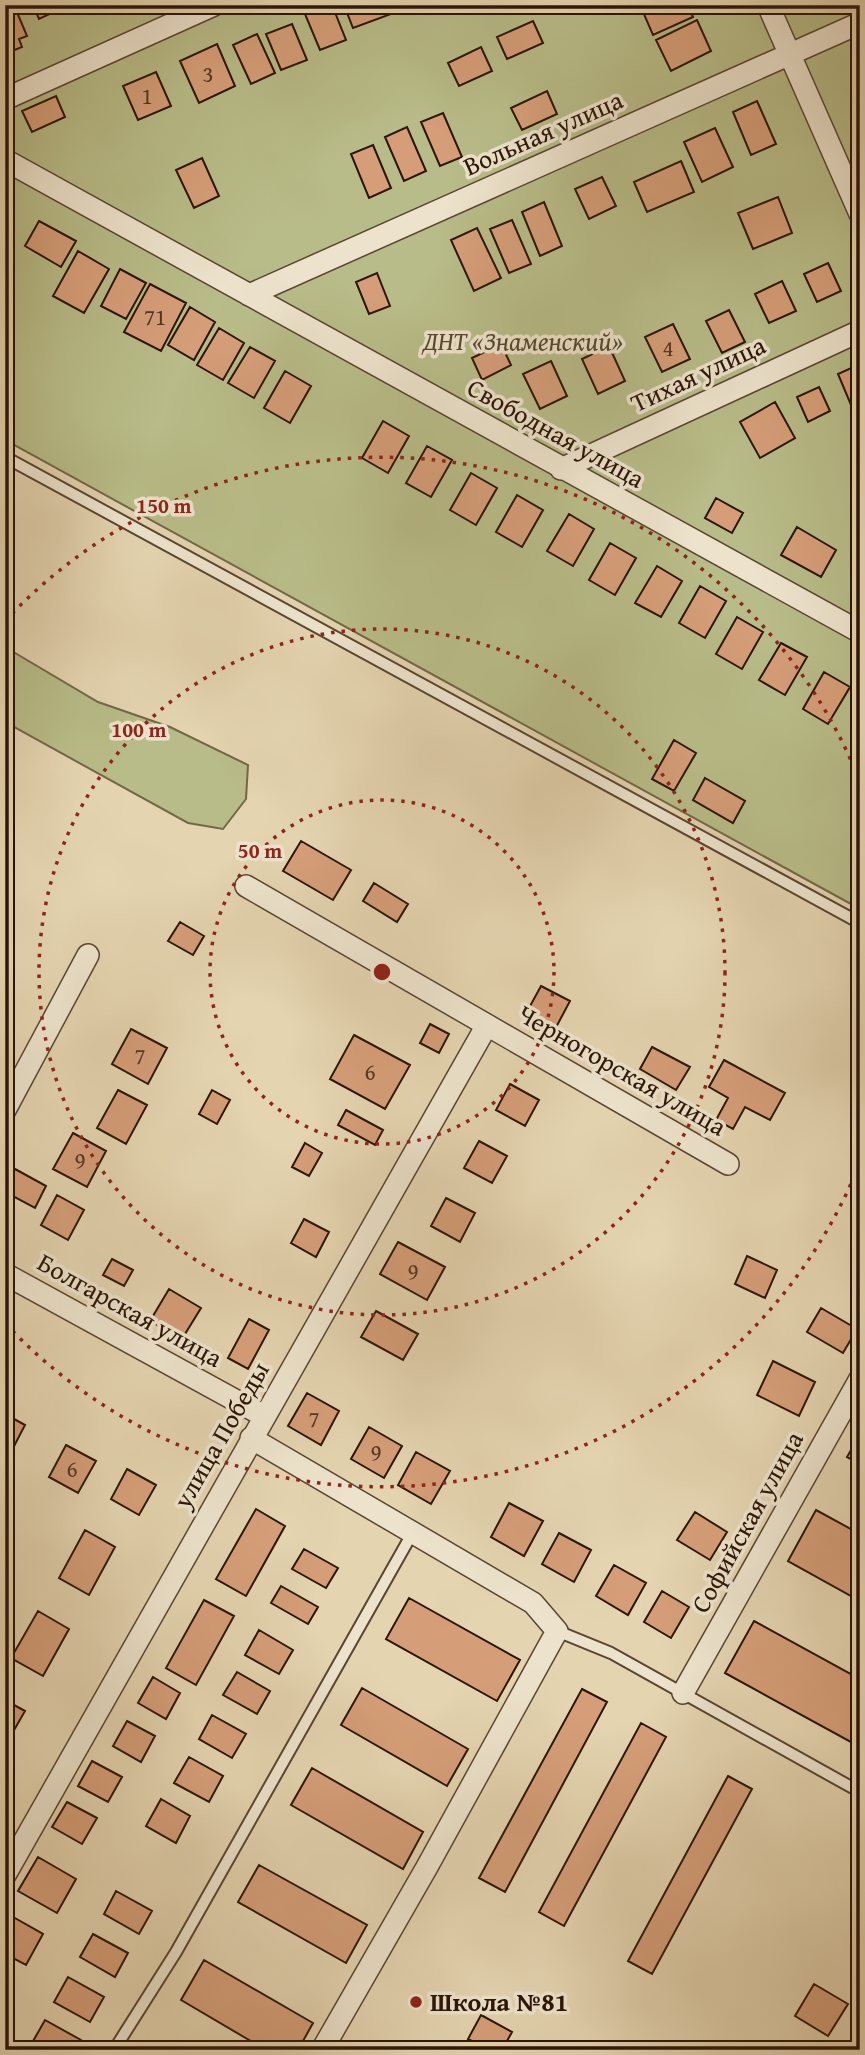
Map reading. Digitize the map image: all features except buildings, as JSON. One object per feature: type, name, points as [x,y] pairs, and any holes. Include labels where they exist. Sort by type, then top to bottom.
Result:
[{"type":"street","points":[[5,99],[214,5]]},
{"type":"street","points":[[768,5],[860,214]]},
{"type":"street","name":"Вольная улица","points":[[249,295],[860,23]]},
{"type":"street","name":"Свободная улица","points":[[5,160],[860,632]]},
{"type":"street","name":"Тихая улица","points":[[561,469],[860,331]]},
{"type":"street","name":"Черногорская улица","points":[[246,886],[728,1164]]},
{"type":"street","points":[[5,1110],[88,955]]},
{"type":"street","name":"улица Победы","points":[[5,1875],[487,1025]]},
{"type":"street","name":"Болгарская улица","points":[[5,1274],[264,1416]]},
{"type":"street","name":"Софийская улица","points":[[683,1693],[860,1379]]},
{"type":"street","points":[[251,1438],[533,1603],[557,1631],[428,1867],[322,2050]]},
{"type":"lane","points":[[5,457],[860,923]]},
{"type":"lane","points":[[114,2050],[176,1952],[413,1532]]},
{"type":"lane","points":[[557,1631],[611,1653],[860,1792]]},
{"type":"green space","name":"ДНТ «Знаменский»","points":[[5,5],[860,5],[860,909],[5,440]]},
{"type":"green space","points":[[5,647],[98,702],[170,727],[248,765],[246,799],[223,829],[188,823],[5,722]]},
{"type":"place","name":"Школа №81","points":[[416,2002]]}]
